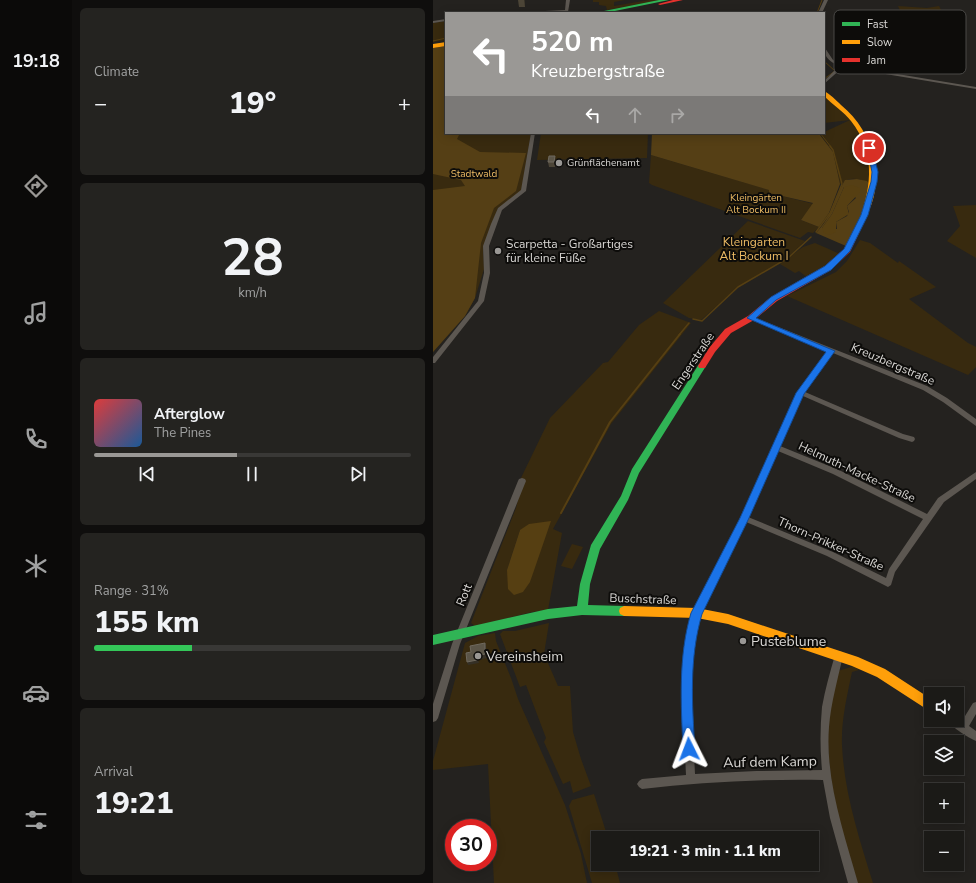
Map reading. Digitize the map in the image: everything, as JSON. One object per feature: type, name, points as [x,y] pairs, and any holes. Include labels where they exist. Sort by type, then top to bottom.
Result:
[{"type":"street","points":[[554,12],[567,11],[568,0]]},
{"type":"street","points":[[602,12],[667,0]]},
{"type":"street","points":[[617,12],[681,0]]},
{"type":"street","points":[[820,12],[826,0]]},
{"type":"street","points":[[433,22],[445,20]]},
{"type":"street","points":[[433,45],[445,42]]},
{"type":"street","points":[[825,51],[831,61],[834,62]]},
{"type":"street","points":[[825,82],[834,74]]},
{"type":"street","points":[[891,74],[976,88]]},
{"type":"street","name":"Engerstraße","points":[[582,610],[590,561],[595,548],[625,497],[635,472],[712,350],[728,331],[751,318],[774,299],[828,268],[844,253],[859,228],[870,201],[875,172],[869,148],[857,124],[825,94]]},
{"type":"street","points":[[433,362],[481,301],[487,272],[486,246],[500,209],[523,191],[533,134]]},
{"type":"street","name":"Kreuzbergstraße","points":[[751,318],[925,388],[945,400],[976,423]]},
{"type":"street","points":[[691,778],[687,706],[688,661],[692,629],[697,613],[744,518],[801,393],[831,351]]},
{"type":"street","points":[[801,393],[901,436],[912,439]]},
{"type":"street","name":"Helmuth-Macke-Straße","points":[[777,447],[836,472],[928,518]]},
{"type":"street","name":"Thorn-Prikker-Straße","points":[[744,518],[830,554],[888,583],[892,571],[912,545],[941,500],[976,475]]},
{"type":"street","name":"Rott","points":[[433,718],[456,644],[462,634],[522,481]]},
{"type":"street","name":"Buschstraße","points":[[433,640],[548,614],[582,610],[697,613],[728,619],[839,655],[881,673],[924,701]]},
{"type":"street","points":[[839,655],[827,707],[826,775],[835,818],[853,883]]},
{"type":"street","points":[[976,706],[963,728],[976,736]]},
{"type":"street","name":"Auf dem Kamp","points":[[642,784],[691,778],[749,774],[826,775]]},
{"type":"green space","points":[[593,0],[625,0],[614,2],[614,6],[649,0],[662,0],[607,10],[606,6],[599,5],[599,2],[593,2]]},
{"type":"green space","points":[[898,6],[927,8],[939,6],[941,10],[900,10]]},
{"type":"green space","points":[[445,21],[445,40],[433,42],[433,23]]},
{"type":"green space","name":"Stadtwald","points":[[445,46],[445,134],[460,134],[457,139],[480,152],[526,153],[516,191],[494,208],[481,243],[475,298],[465,316],[433,352],[433,190],[465,186],[461,180],[433,174],[433,48]]},
{"type":"green space","name":"Stadtwald","points":[[433,48],[445,134],[531,134],[521,193],[498,208],[483,248],[484,269],[475,298],[465,316],[433,352]]},
{"type":"green space","points":[[825,96],[853,122],[872,160],[870,185],[862,180],[855,179],[845,181],[840,184],[833,152],[820,134],[825,134],[825,132],[850,120],[825,123]]},
{"type":"green space","points":[[541,134],[648,134],[647,158],[537,160]]},
{"type":"green space","points":[[652,134],[821,134],[820,135],[833,152],[840,184],[829,213],[819,227],[801,220],[813,203],[769,193],[769,190],[651,155]]},
{"type":"green space","name":"Kleingärten Alt Bockum II","points":[[651,155],[770,190],[770,193],[814,204],[801,220],[819,227],[813,233],[808,232],[800,238],[652,185],[649,183]]},
{"type":"green space","points":[[857,179],[867,181],[870,185],[866,204],[846,246],[816,233],[830,213],[845,180]],"holes":[[[844,187],[856,198],[847,206],[849,212],[847,216],[836,222],[837,229],[822,228],[832,214]]]},
{"type":"green space","points":[[976,205],[976,258],[947,241],[960,226],[953,206]]},
{"type":"green space","name":"Kleingärten Alt Bockum I","points":[[748,221],[805,241],[787,258],[738,287],[701,320],[689,318],[663,303]]},
{"type":"green space","points":[[860,240],[870,243],[936,287],[909,299],[968,343],[976,347],[976,367],[968,375],[787,296],[836,272],[847,261]]},
{"type":"green space","points":[[815,243],[840,254],[826,267],[808,278],[799,271],[795,273],[780,264],[803,247]]},
{"type":"green space","points":[[659,311],[691,323],[611,424],[553,529],[562,533],[548,610],[532,612],[475,626],[471,623],[516,508],[523,480],[520,480],[550,418],[603,363],[608,362],[639,325]],"holes":[[[520,530],[536,560],[530,582],[507,570]]]},
{"type":"green space","points":[[572,544],[583,547],[572,569],[561,566]]},
{"type":"green space","points":[[549,623],[544,654],[558,686],[570,686],[573,732],[591,786],[573,793],[570,781],[563,784],[544,742],[546,738],[526,685],[520,687],[500,634],[503,631],[515,631]]},
{"type":"green space","points":[[495,633],[496,641],[518,699],[565,805],[581,854],[587,883],[494,883],[493,871],[497,871],[497,819],[491,819],[488,764],[433,770],[433,761],[465,643],[478,636]]},
{"type":"green space","points":[[854,666],[859,670],[852,672],[845,708],[842,727],[843,763],[853,815],[873,883],[856,883],[839,820],[831,778],[829,757],[828,735],[831,697],[838,671]]},
{"type":"green space","points":[[594,794],[606,831],[591,831],[591,871],[617,871],[620,883],[592,883],[569,806],[572,800]]},
{"type":"shaded area","points":[[852,185],[860,188],[860,192],[847,206],[849,214],[836,222],[836,232],[829,235],[824,233],[822,228],[832,214],[844,187]]},
{"type":"shaded area","points":[[551,521],[530,582],[523,592],[514,595],[508,589],[507,570],[520,530],[529,524]]},
{"type":"building","points":[[549,156],[555,156],[554,162],[548,162]]},
{"type":"building","name":"Vereinsheim","points":[[485,643],[485,654],[477,656],[477,660],[467,662],[466,653],[471,652],[470,646]]},
{"type":"waterway","points":[[817,12],[822,0]]},
{"type":"waterway","points":[[433,41],[445,38]]},
{"type":"waterway","points":[[825,62],[834,70]]},
{"type":"waterway","points":[[825,78],[834,72]]},
{"type":"waterway","points":[[821,134],[831,147]]},
{"type":"waterway","points":[[816,232],[830,213],[842,184],[833,150],[830,146]]},
{"type":"waterway","points":[[693,319],[702,321],[738,287],[788,258],[811,237]]},
{"type":"waterway","points":[[679,335],[689,323]]},
{"type":"waterway","points":[[561,513],[610,422],[680,334]]},
{"type":"traffic: fast","points":[[602,12],[667,0]]},
{"type":"traffic: fast","points":[[582,610],[585,584],[595,548],[625,497],[635,472],[702,366]]},
{"type":"traffic: fast","points":[[433,640],[548,614],[582,610],[624,611]]},
{"type":"traffic: slow","points":[[433,46],[445,44]]},
{"type":"traffic: slow","points":[[825,94],[854,121],[864,137],[869,149],[872,160],[873,182],[868,205],[863,218]]},
{"type":"traffic: slow","points":[[624,611],[697,613],[728,619],[854,661],[881,673],[924,701]]},
{"type":"traffic: jam","points":[[660,4],[681,0]]},
{"type":"traffic: jam","points":[[702,366],[712,350],[728,331],[751,318],[774,299],[828,268],[847,250],[863,218]]},
{"type":"place","name":"Grünflächenamt","points":[[559,163]]},
{"type":"place","name":"Scarpetta - Großartiges für kleine Füße","points":[[498,251]]},
{"type":"place","name":"Pusteblume","points":[[743,641]]},
{"type":"place","name":"Vereinsheim","points":[[478,656]]},
{"type":"route","points":[[689,749],[687,706],[688,661],[692,629],[697,613],[744,518],[801,393],[831,351],[751,318],[774,299],[828,268],[847,250],[859,228],[870,201],[875,172],[873,159],[869,148]]}]
